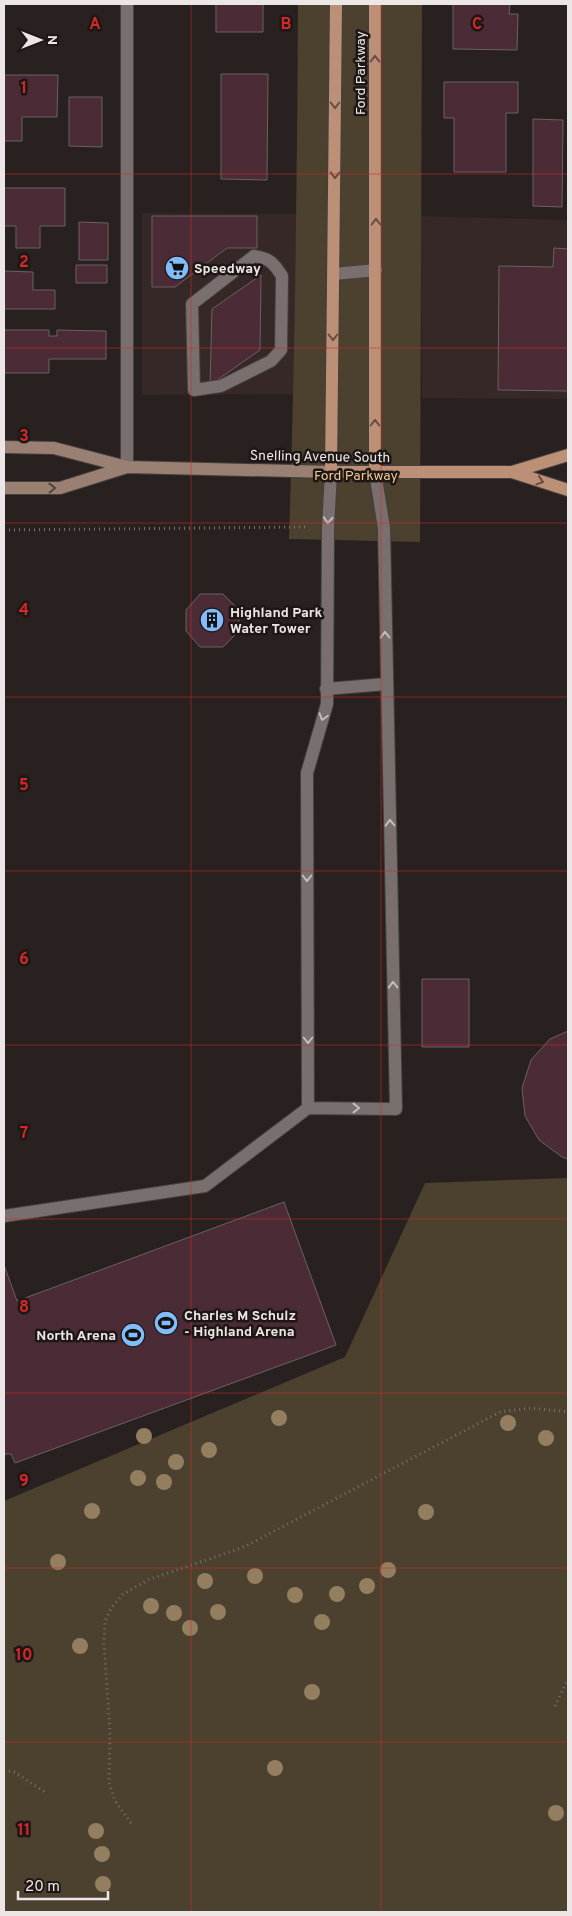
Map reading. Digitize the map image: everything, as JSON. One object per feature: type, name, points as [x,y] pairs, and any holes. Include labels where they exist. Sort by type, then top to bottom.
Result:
[{"type":"main road","name":"Ford Parkway","points":[[331,472],[336,4]]},
{"type":"main road","name":"Ford Parkway","points":[[375,4],[375,472]]},
{"type":"main road","name":"Snelling Avenue South","points":[[4,447],[54,448],[127,467],[331,472],[512,472],[568,455]]},
{"type":"main road","name":"Snelling Avenue South","points":[[4,488],[60,488],[127,467]]},
{"type":"main road","name":"Snelling Avenue South","points":[[512,472],[568,490]]},
{"type":"lane","points":[[127,4],[127,467]]},
{"type":"lane","points":[[254,256],[267,258],[276,266],[282,276],[281,350],[278,355],[221,386],[194,390],[192,304],[254,256]]},
{"type":"lane","points":[[334,274],[376,270]]},
{"type":"lane","points":[[308,1108],[307,773],[327,704],[328,528],[331,472]]},
{"type":"lane","points":[[4,1216],[205,1186],[308,1108],[396,1109],[384,528],[375,472]]},
{"type":"lane","points":[[326,690],[386,684]]},
{"type":"path","points":[[4,530],[306,527]]},
{"type":"path","points":[[131,1823],[115,1801],[109,1783],[110,1732],[104,1644],[105,1621],[112,1607],[123,1594],[148,1580],[244,1547],[500,1412],[531,1408],[568,1412]]},
{"type":"path","points":[[555,1706],[568,1679]]},
{"type":"path","points":[[4,1770],[14,1772],[45,1792]]},
{"type":"shaded area","points":[[142,213],[297,214],[294,394],[142,395]]},
{"type":"shaded area","points":[[421,216],[568,220],[568,399],[422,398]]},
{"type":"green space","name":"Ford Parkway","points":[[298,4],[422,4],[420,542],[289,539],[293,405]]},
{"type":"green space","points":[[568,1178],[568,1912],[4,1912],[4,1501],[345,1357],[425,1183]]},
{"type":"building","points":[[216,4],[263,4],[263,32],[216,32]]},
{"type":"building","points":[[453,4],[510,4],[509,14],[518,14],[517,50],[453,49]]},
{"type":"building","points":[[221,74],[268,74],[267,180],[221,179]]},
{"type":"building","points":[[4,75],[58,75],[57,117],[22,117],[22,141],[4,141]]},
{"type":"building","points":[[444,82],[518,82],[518,113],[506,113],[506,172],[454,172],[454,118],[444,118]]},
{"type":"building","points":[[69,97],[102,97],[102,147],[69,146]]},
{"type":"building","points":[[533,119],[563,120],[562,207],[533,206]]},
{"type":"building","points":[[4,188],[65,188],[65,226],[40,226],[40,248],[16,248],[16,226],[4,226]]},
{"type":"building","name":"Speedway","points":[[152,216],[257,216],[257,248],[227,248],[175,287],[152,287]]},
{"type":"building","points":[[79,222],[108,223],[108,260],[79,260]]},
{"type":"building","points":[[554,248],[568,249],[568,391],[498,390],[499,266],[553,267]]},
{"type":"building","points":[[76,265],[107,265],[107,283],[76,283]]},
{"type":"building","points":[[4,271],[33,272],[33,290],[55,290],[55,309],[4,309]]},
{"type":"building","points":[[261,275],[260,350],[210,385],[212,309]]},
{"type":"building","points":[[4,330],[49,330],[49,336],[57,336],[57,330],[106,331],[106,359],[49,359],[49,373],[4,373]]},
{"type":"building","name":"Highland Park Water Tower","points":[[200,594],[223,594],[239,610],[239,631],[223,647],[200,647],[186,631],[186,610]]},
{"type":"building","points":[[422,979],[469,979],[469,1047],[422,1047]]},
{"type":"building","points":[[568,1031],[568,1159],[562,1157],[539,1140],[525,1116],[522,1088],[531,1060],[550,1039]]},
{"type":"building","name":"Charles M Schulz - Highland Arena","points":[[284,1202],[336,1345],[15,1463],[11,1454],[4,1454],[4,1265],[17,1301]]},
{"type":"place","name":"Speedway","points":[[177,268]]},
{"type":"place","name":"Highland Park Water Tower","points":[[212,620]]},
{"type":"place","name":"Charles M Schulz - Highland Arena","points":[[166,1323]]},
{"type":"place","name":"North Arena","points":[[133,1335]]}]
